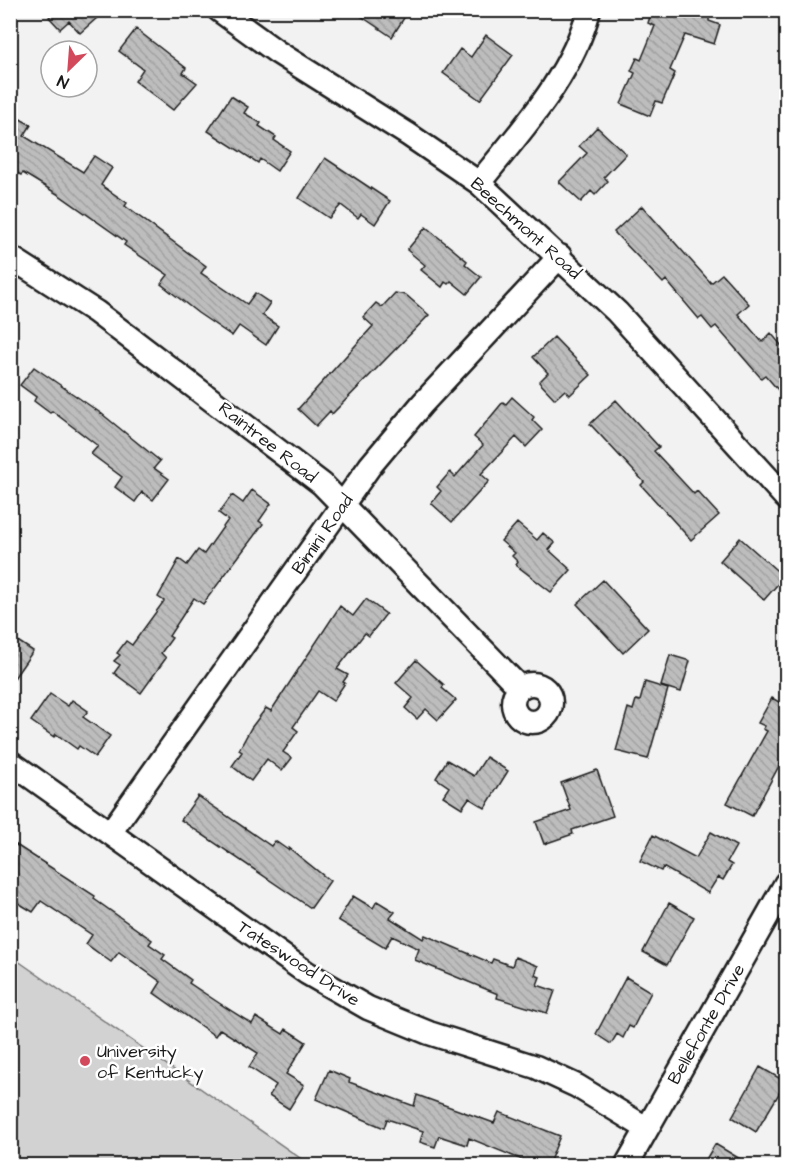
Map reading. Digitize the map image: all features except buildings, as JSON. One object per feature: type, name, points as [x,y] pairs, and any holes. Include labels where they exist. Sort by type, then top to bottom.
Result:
[{"type":"street","name":"Beechmont Road","points":[[219,10],[277,52],[409,135],[479,183],[560,256],[617,312],[786,498]]},
{"type":"street","points":[[479,183],[555,86],[579,39],[589,10]]},
{"type":"street","name":"Bimini Road","points":[[110,833],[343,504],[396,434],[560,256]]},
{"type":"street","name":"Raintree Road","points":[[10,257],[96,312],[228,410],[343,504],[520,687]]},
{"type":"street","name":"Tateswood Drive","points":[[10,762],[307,973],[368,1008],[429,1033],[536,1067],[577,1086],[646,1128]]},
{"type":"street","name":"Bellefonte Drive","points":[[626,1166],[786,883]]},
{"type":"shaded area","name":"University of Kentucky","points":[[11,956],[310,1165],[11,1165]]},
{"type":"place","name":"University of Kentucky","points":[[85,1061]]}]
